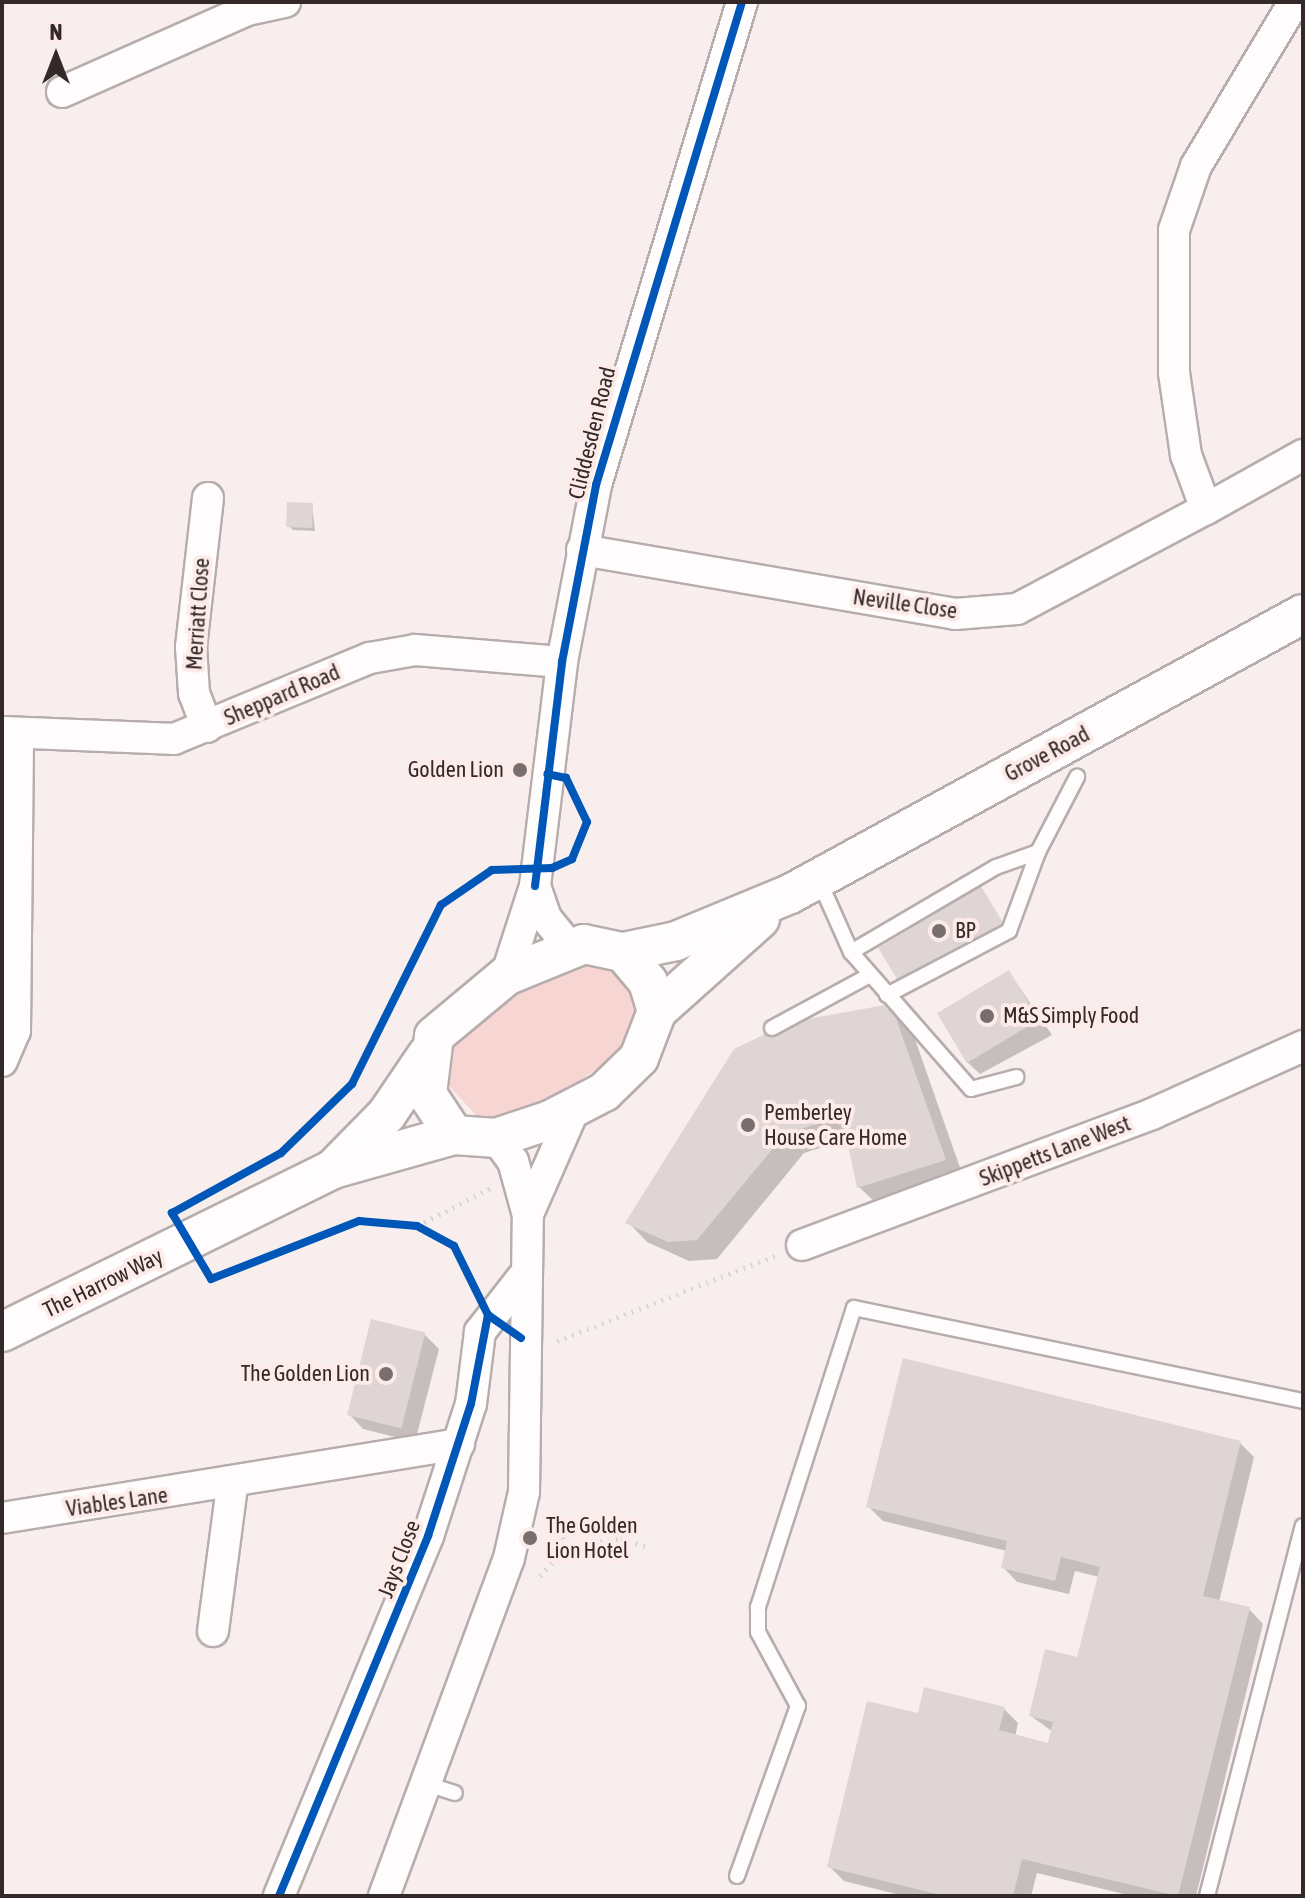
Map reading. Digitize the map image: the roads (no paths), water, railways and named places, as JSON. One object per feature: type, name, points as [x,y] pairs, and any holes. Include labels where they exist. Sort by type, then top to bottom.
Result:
[{"type":"street","points":[[62,92],[247,10],[285,2]]},
{"type":"street","name":"Cliddesden Road","points":[[506,976],[535,886],[562,662],[582,550],[633,348],[742,2]]},
{"type":"street","points":[[1206,509],[1186,455],[1174,373],[1174,230],[1196,166],[1294,2]]},
{"type":"street","name":"Neville Close","points":[[582,550],[955,614],[1017,609],[1303,455]]},
{"type":"street","name":"Merriatt Close","points":[[207,727],[194,693],[191,647],[208,498]]},
{"type":"street","name":"Grove Road","points":[[623,952],[676,941],[804,886],[1303,614]]},
{"type":"street","name":"Sheppard Road","points":[[10,732],[140,740],[207,727],[370,658],[415,650],[562,662]]},
{"type":"street","points":[[2,1061],[15,1031],[10,732]]},
{"type":"street","name":"Cliddesden Road","points":[[535,886],[546,918],[570,948]]},
{"type":"street","name":"Grove Road","points":[[657,1011],[804,886]]},
{"type":"street","points":[[604,945],[623,952],[648,982],[657,1011],[639,1058],[574,1109],[496,1138],[454,1135],[427,1094],[427,1055],[451,1016],[506,976],[570,948],[604,945]]},
{"type":"street","name":"Skippetts Lane West","points":[[802,1245],[1152,1114],[1303,1046]]},
{"type":"street","name":"The Harrow Way","points":[[333,1169],[387,1114],[427,1055]]},
{"type":"street","points":[[384,1896],[442,1789],[524,1492],[522,1278],[528,1214],[574,1109]]},
{"type":"street","name":"The Harrow Way","points":[[2,1332],[333,1169],[454,1135]]},
{"type":"street","points":[[496,1138],[517,1171],[528,1214]]},
{"type":"street","name":"Jays Close","points":[[279,1896],[357,1721],[459,1444],[480,1332],[522,1278]]},
{"type":"street","name":"Viables Lane","points":[[2,1518],[232,1486],[459,1444]]},
{"type":"street","points":[[213,1631],[232,1486]]},
{"type":"lane","points":[[887,995],[1009,931],[1038,852],[1077,777]]},
{"type":"lane","points":[[851,952],[996,867],[1038,852]]},
{"type":"lane","points":[[804,886],[851,952],[971,1089],[1016,1077]]},
{"type":"lane","points":[[772,1028],[870,975]]},
{"type":"lane","points":[[737,1876],[798,1706],[758,1632],[758,1607],[854,1308],[1303,1401]]},
{"type":"lane","points":[[1207,1896],[1303,1526]]},
{"type":"place","name":"Golden Lion","points":[[520,770]]},
{"type":"place","name":"BP","points":[[939,931]]},
{"type":"place","name":"M&S Simply Food","points":[[987,1016]]},
{"type":"place","name":"Pemberley House Care Home","points":[[748,1125]]},
{"type":"place","name":"The Golden Lion","points":[[386,1374]]},
{"type":"place","name":"The Golden Lion Hotel","points":[[530,1538]]}]
